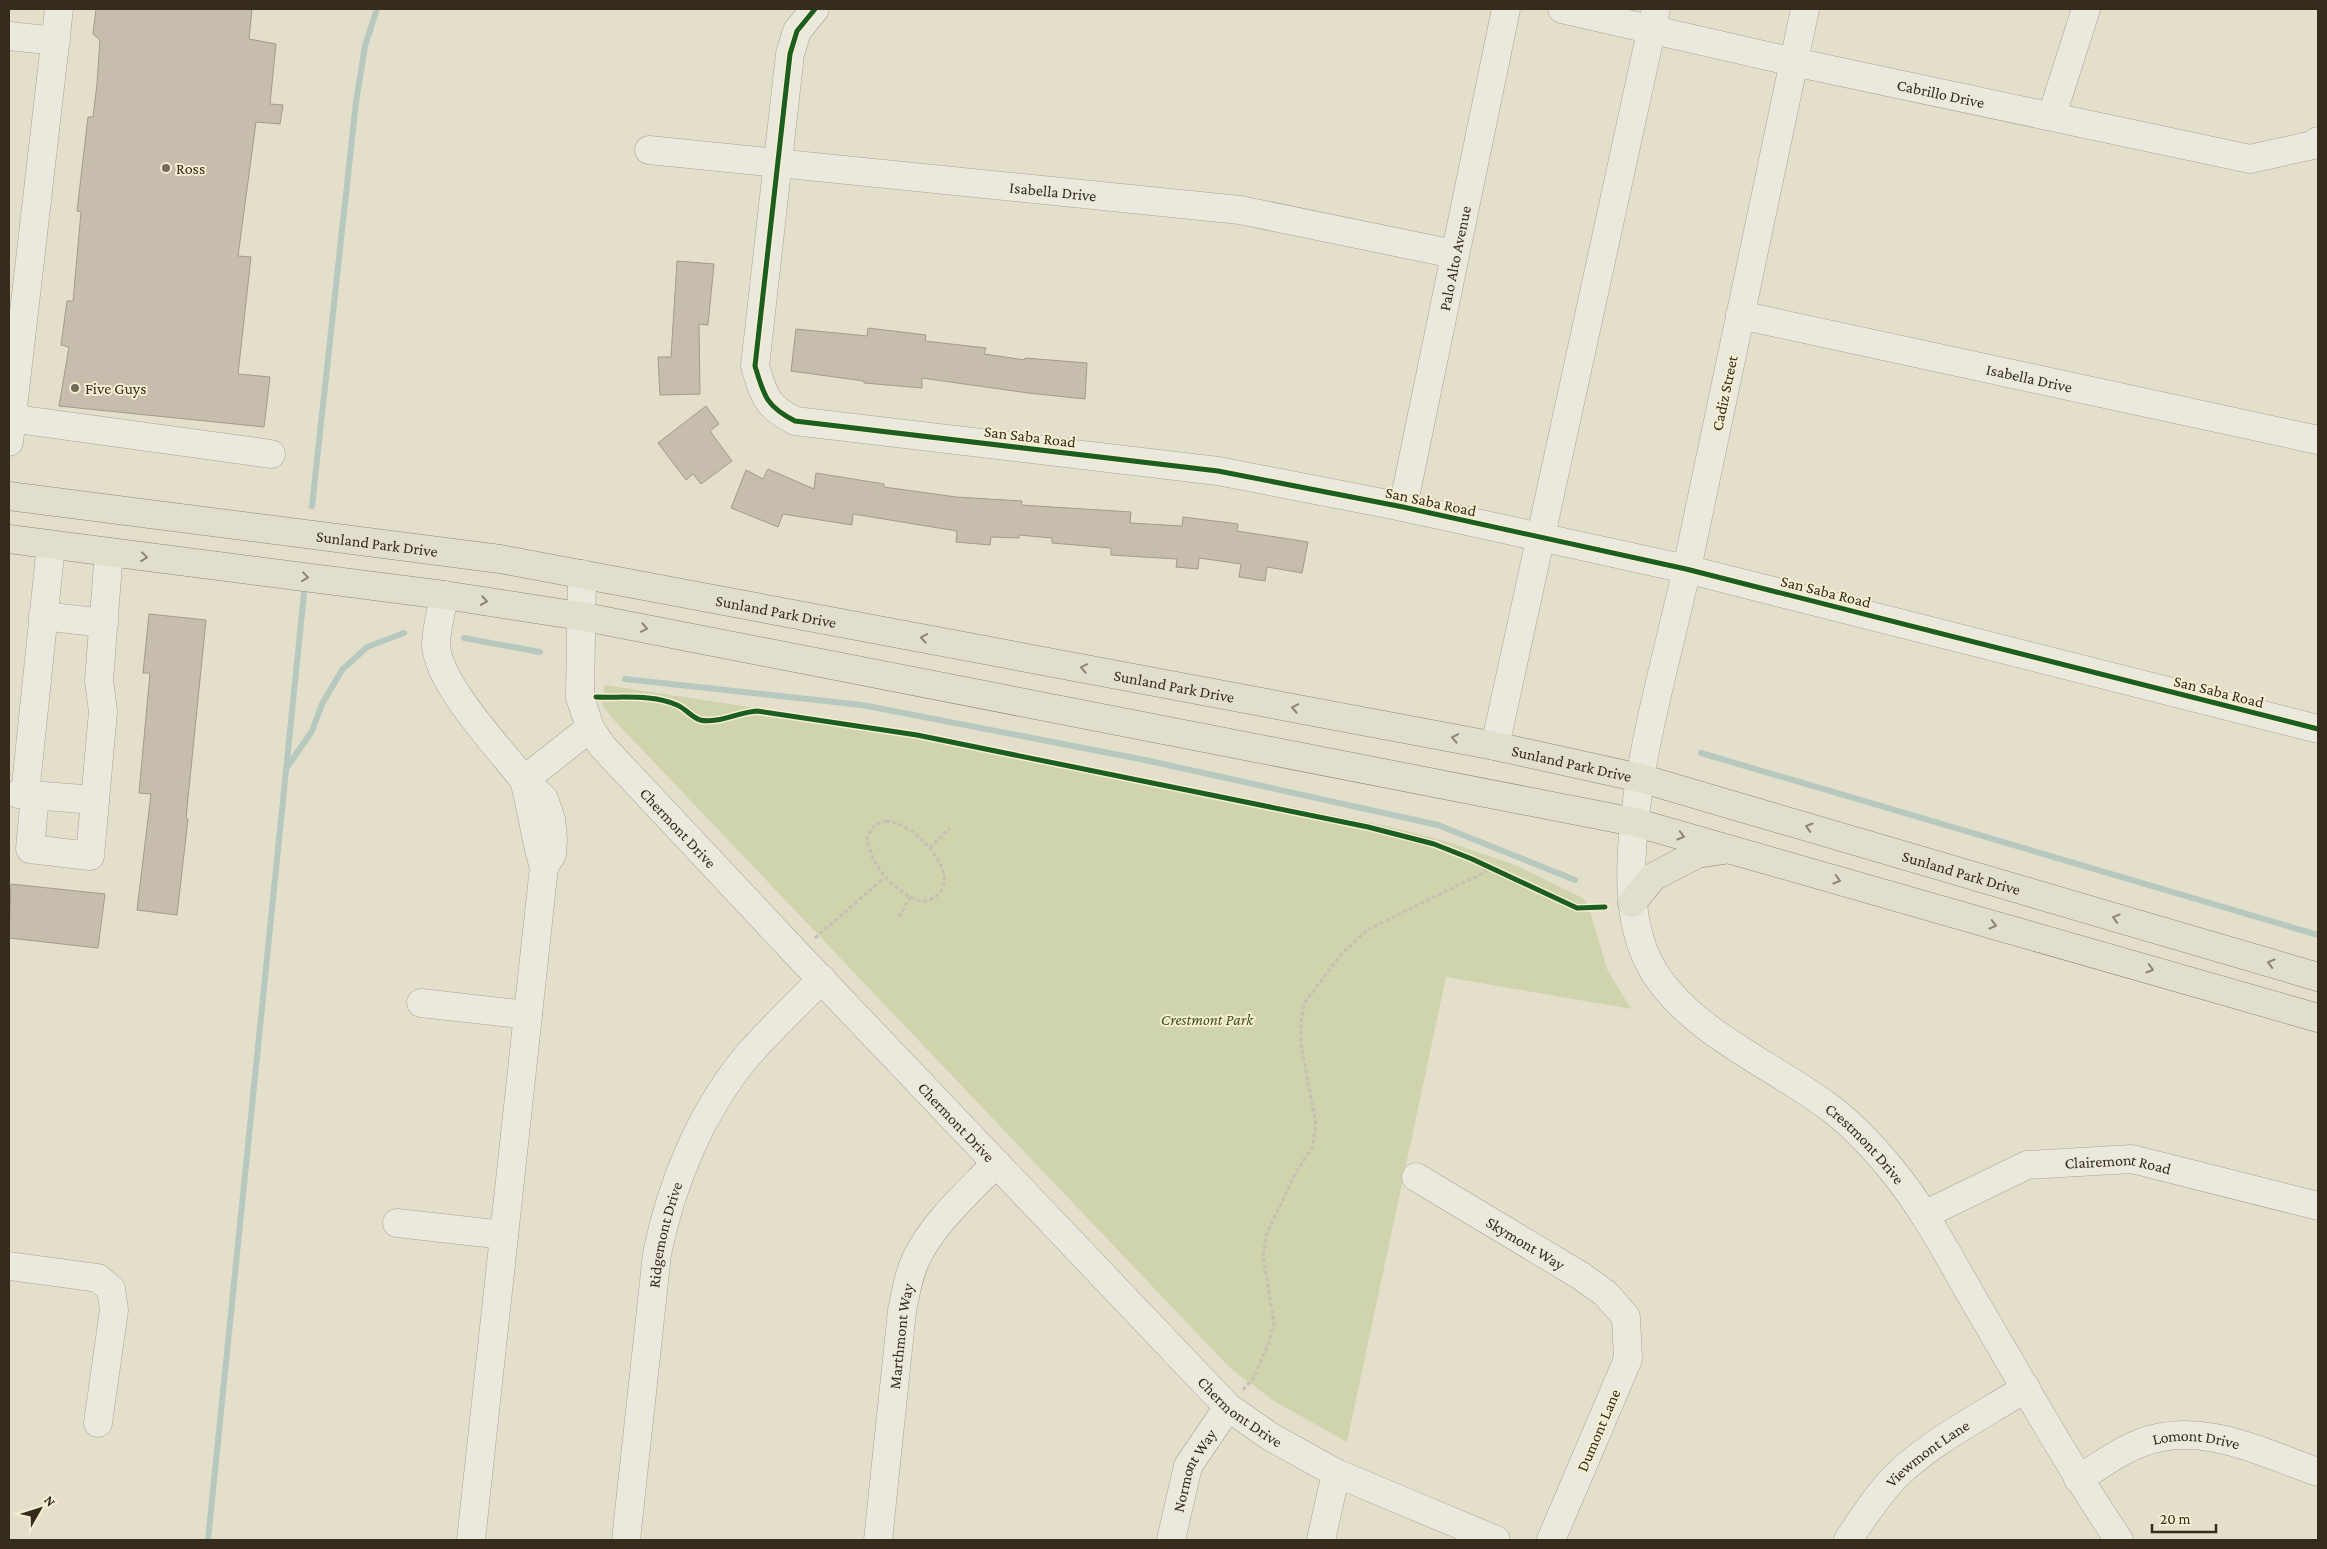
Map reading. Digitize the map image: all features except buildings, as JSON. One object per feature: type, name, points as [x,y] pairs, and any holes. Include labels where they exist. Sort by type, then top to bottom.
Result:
[{"type":"main road","name":"Sunland Park Drive","points":[[9,496],[500,559],[1496,746],[1640,778],[2318,977]]},
{"type":"main road","points":[[9,540],[444,595],[580,616],[1634,822],[2318,1018]]},
{"type":"main road","points":[[1632,903],[1654,877],[1660,873],[1697,854],[1729,850]]},
{"type":"street","points":[[58,9],[56,41],[9,426],[272,454]]},
{"type":"street","points":[[777,164],[790,54],[797,30],[815,9]]},
{"type":"street","name":"Palo Alto Avenue","points":[[1403,508],[1506,9]]},
{"type":"street","name":"Cabrillo Drive","points":[[1562,9],[1654,20],[1794,62],[2052,115],[2250,159],[2313,145],[2318,142]]},
{"type":"street","name":"Cadiz Street","points":[[1640,778],[1805,9]]},
{"type":"street","points":[[2052,115],[2086,9]]},
{"type":"street","points":[[1496,746],[1654,20]]},
{"type":"street","points":[[9,36],[56,41]]},
{"type":"street","name":"Isabella Drive","points":[[649,150],[1240,210],[1454,254]]},
{"type":"street","name":"San Saba Road","points":[[777,164],[755,366],[763,393],[777,412],[795,421],[1218,471],[1403,508],[1686,569],[2318,729]]},
{"type":"street","name":"Isabella Drive","points":[[1740,315],[2318,440]]},
{"type":"street","points":[[51,545],[23,794],[30,849],[90,856],[103,712],[99,680],[109,552]]},
{"type":"street","name":"Chermont Drive","points":[[582,574],[580,697],[590,728],[602,746],[797,954],[1228,1407],[1271,1437],[1336,1473],[1496,1540]]},
{"type":"street","points":[[444,595],[436,644],[441,666],[452,689],[524,780],[531,805],[538,848],[544,867],[471,1540]]},
{"type":"street","points":[[44,616],[104,623]]},
{"type":"street","points":[[524,780],[590,728]]},
{"type":"street","name":"Crestmont Drive","points":[[1640,778],[1634,822],[1632,903],[1638,936],[1653,971],[1672,994],[1699,1021],[1832,1109],[1864,1139],[1892,1170],[1924,1215],[2078,1479],[2119,1540]]},
{"type":"street","points":[[23,794],[95,800]]},
{"type":"street","name":"Ridgemont Drive","points":[[626,1540],[656,1254],[664,1219],[678,1178],[696,1136],[747,1056],[822,979]]},
{"type":"street","points":[[421,1004],[528,1015]]},
{"type":"street","name":"Clairemont Road","points":[[1924,1215],[2026,1165],[2132,1159],[2318,1206]]},
{"type":"street","name":"Marthmont Way","points":[[878,1540],[902,1311],[908,1281],[917,1256],[934,1229],[996,1163]]},
{"type":"street","name":"Skymont Way","points":[[1416,1176],[1581,1276],[1606,1294],[1626,1317]]},
{"type":"street","points":[[396,1223],[504,1235]]},
{"type":"street","points":[[9,1266],[98,1278],[111,1289],[114,1310],[98,1423]]},
{"type":"street","name":"Dumont Lane","points":[[1551,1540],[1628,1359],[1626,1317]]},
{"type":"street","name":"Viewmont Lane","points":[[1848,1540],[1872,1504],[1896,1477],[1921,1454],[2026,1388]]},
{"type":"street","name":"Normont Way","points":[[1171,1540],[1188,1466],[1228,1407]]},
{"type":"street","name":"Lomont Drive","points":[[2078,1479],[2137,1444],[2169,1434],[2196,1434],[2229,1441],[2318,1472]]},
{"type":"street","points":[[1321,1540],[1336,1473]]},
{"type":"path","points":[[596,697],[660,699],[679,705],[700,720],[712,720],[757,711],[917,735],[1368,828],[1434,844],[1490,867],[1578,908],[1605,907]]},
{"type":"path","points":[[896,822],[920,838],[930,848],[940,862],[944,874],[944,884],[938,895],[929,900],[920,901],[910,897],[884,878],[876,866],[867,838],[872,827],[878,823],[896,822]]},
{"type":"path","points":[[930,848],[950,828]]},
{"type":"path","points":[[1228,1407],[1254,1377],[1268,1345],[1274,1323],[1263,1256],[1267,1233],[1296,1172],[1312,1148],[1316,1125],[1301,1044],[1301,1021],[1305,1002],[1340,956],[1367,930],[1485,872],[1490,867]]},
{"type":"path","points":[[797,954],[884,878]]},
{"type":"path","points":[[899,917],[910,897]]},
{"type":"green space","name":"Crestmont Park","points":[[605,685],[908,731],[1387,826],[1445,841],[1515,865],[1583,898],[1588,904],[1607,969],[1631,1009],[1446,977],[1347,1442],[1274,1401],[1230,1368],[613,719],[602,705]]},
{"type":"waterway","points":[[312,506],[356,102],[365,46],[377,9]]},
{"type":"waterway","points":[[208,1540],[304,593]]},
{"type":"waterway","points":[[288,766],[312,731],[322,704],[342,670],[367,647],[404,633]]},
{"type":"waterway","points":[[464,638],[540,652]]},
{"type":"waterway","points":[[625,679],[862,705],[1145,760],[1438,825],[1575,880]]},
{"type":"waterway","points":[[1701,753],[2318,935]]},
{"type":"cycle path","points":[[815,9],[797,31],[790,54],[755,366],[764,393],[772,405],[785,416],[795,421],[1218,471],[1403,507],[1686,569],[2318,729]]},
{"type":"cycle path","points":[[596,697],[658,699],[677,705],[697,719],[707,721],[757,711],[917,735],[1368,827],[1434,844],[1472,859],[1577,908],[1605,907]]},
{"type":"place","name":"Ross","points":[[166,168]]},
{"type":"place","name":"Five Guys","points":[[75,388]]}]
